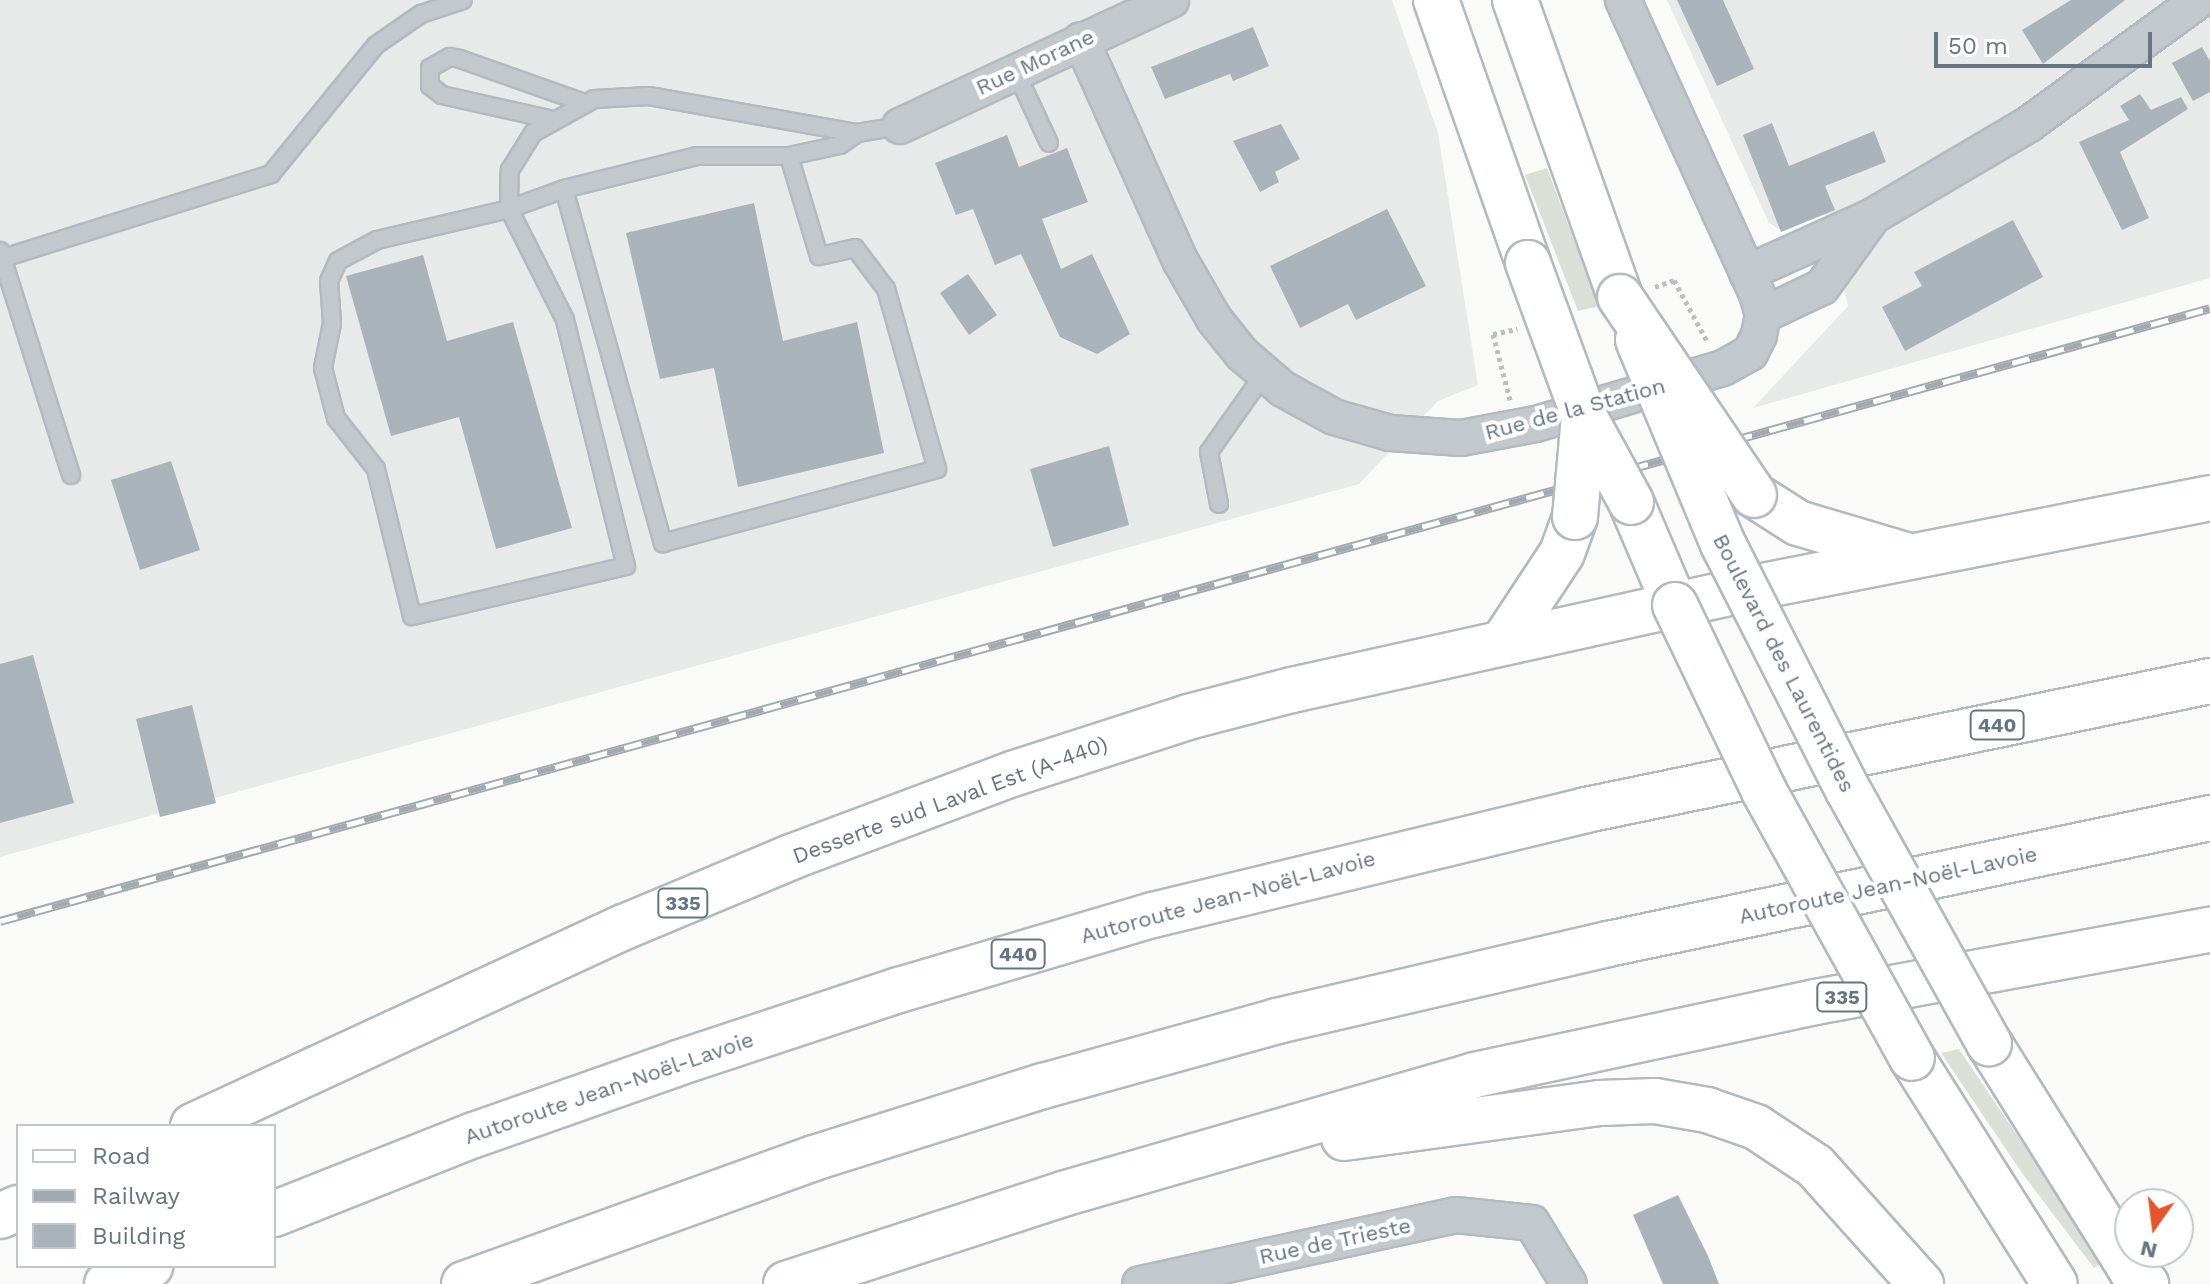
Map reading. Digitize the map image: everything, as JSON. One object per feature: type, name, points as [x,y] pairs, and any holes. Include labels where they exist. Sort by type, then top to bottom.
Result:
[{"type":"main road","points":[[1436,0],[1584,416],[1631,502],[1675,605],[1804,868],[1912,1058],[2055,1284]]},
{"type":"main road","name":"Boulevard des Laurentides","points":[[1515,0],[1637,292],[1686,459],[1747,589],[1877,845],[1989,1043],[2139,1279]]},
{"type":"main road","points":[[1637,292],[1754,495],[1798,523],[1912,556]]},
{"type":"main road","points":[[1504,641],[1567,542],[1575,517],[1584,416]]},
{"type":"main road","name":"Desserte sud Laval Est (A-440)","points":[[197,1124],[611,933],[896,817],[1188,717],[1600,620],[2210,498]]},
{"type":"main road","name":"Autoroute Jean-Noël-Lavoie","points":[[276,1213],[607,1087],[885,994],[1109,927],[1571,813],[2210,681]]},
{"type":"main road","name":"Autoroute Jean-Noël-Lavoie","points":[[464,1284],[692,1199],[1043,1086],[1277,1021],[1608,944],[2210,818]]},
{"type":"main road","name":"335","points":[[786,1284],[976,1221],[1521,1064],[1922,981],[2210,930]]},
{"type":"main road","points":[[1183,1162],[1546,1108],[1632,1101],[1681,1105],[1756,1127],[1799,1153],[1851,1201],[1921,1284]]},
{"type":"main road","points":[[522,1284],[692,1199]]},
{"type":"main road","points":[[107,1284],[145,1268]]},
{"type":"street","name":"Rue Morane","points":[[900,126],[1171,0]]},
{"type":"street","points":[[1623,0],[1747,273],[1763,315],[1822,287],[1873,216]]},
{"type":"street","points":[[1747,273],[1873,216],[2029,124],[2199,0]]},
{"type":"street","name":"Rue de la Station","points":[[1081,40],[1193,285],[1222,332],[1264,374],[1308,404],[1362,426],[1417,437],[1461,438],[1536,424],[1723,368],[1750,353],[1763,315]]},
{"type":"street","name":"Rue de Trieste","points":[[1150,1283],[1456,1215],[1532,1223],[1569,1284]]},
{"type":"lane","points":[[71,475],[1,254],[271,174],[376,45],[421,14],[463,0]]},
{"type":"lane","points":[[549,119],[442,95],[430,86],[430,68],[450,57],[460,59],[584,103]]},
{"type":"lane","points":[[1016,72],[1049,143]]},
{"type":"lane","points":[[857,133],[840,145],[789,156],[697,156],[564,189],[509,209],[354,249],[338,261],[329,281],[332,323],[323,368],[336,418],[376,469],[412,616],[626,566],[565,320],[509,209],[510,170],[533,133],[549,119],[584,103],[618,95],[649,96],[857,133],[900,126]]},
{"type":"lane","points":[[564,189],[663,543],[937,469],[886,289],[855,248],[819,256],[789,156]]},
{"type":"lane","points":[[1219,504],[1209,452],[1264,374]]},
{"type":"path","points":[[1637,292],[1674,280],[1706,339]]},
{"type":"path","points":[[1509,396],[1493,334],[1518,329]]},
{"type":"shaded area","points":[[0,0],[1392,0],[1438,133],[1478,385],[1438,401],[1359,484],[0,857]]},
{"type":"shaded area","points":[[1667,0],[2210,0],[2210,278],[1753,408],[1848,306],[1824,212],[1782,231],[1769,223]]},
{"type":"shaded area","points":[[1547,168],[1600,306],[1578,311],[1525,175]]},
{"type":"shaded area","points":[[1959,1049],[2100,1264],[2094,1268],[2022,1173],[1941,1053]]},
{"type":"building","points":[[1677,0],[1723,0],[1754,69],[1717,86]]},
{"type":"building","points":[[2071,0],[2125,0],[2043,64],[2022,30]]},
{"type":"building","points":[[1253,27],[1269,66],[1233,81],[1230,74],[1165,99],[1151,67]]},
{"type":"building","points":[[2202,47],[2210,61],[2210,92],[2193,101],[2172,63]]},
{"type":"building","points":[[2140,94],[2151,110],[2181,97],[2188,109],[2120,152],[2149,218],[2122,230],[2079,142],[2129,120],[2120,106]]},
{"type":"building","points":[[1772,123],[1789,166],[1874,131],[1886,162],[1825,186],[1835,210],[1781,232],[1743,135]]},
{"type":"building","points":[[1281,124],[1300,159],[1275,172],[1279,182],[1260,192],[1233,141]]},
{"type":"building","points":[[1007,135],[1019,167],[1067,148],[1088,202],[1042,219],[1061,269],[1092,254],[1130,334],[1097,354],[1060,337],[1021,254],[995,265],[973,209],[956,215],[935,163]]},
{"type":"building","points":[[754,203],[783,341],[857,322],[884,453],[738,487],[714,368],[660,379],[626,233]]},
{"type":"building","points":[[1387,209],[1426,286],[1356,320],[1348,304],[1300,328],[1270,266]]},
{"type":"building","points":[[2013,220],[2043,277],[1905,351],[1882,307],[1922,286],[1914,272]]},
{"type":"building","points":[[423,255],[447,341],[513,322],[572,528],[496,549],[459,417],[391,436],[346,276]]},
{"type":"building","points":[[968,274],[997,315],[969,335],[940,293]]},
{"type":"building","points":[[1109,446],[1129,525],[1053,547],[1030,469]]},
{"type":"building","points":[[171,461],[200,550],[140,570],[111,480]]},
{"type":"building","points":[[33,655],[74,803],[0,823],[0,664]]},
{"type":"building","points":[[192,705],[216,803],[160,817],[136,719]]},
{"type":"building","points":[[1678,1195],[1719,1284],[1663,1284],[1633,1215]]},
{"type":"railway","points":[[0,921],[2210,308]]}]
